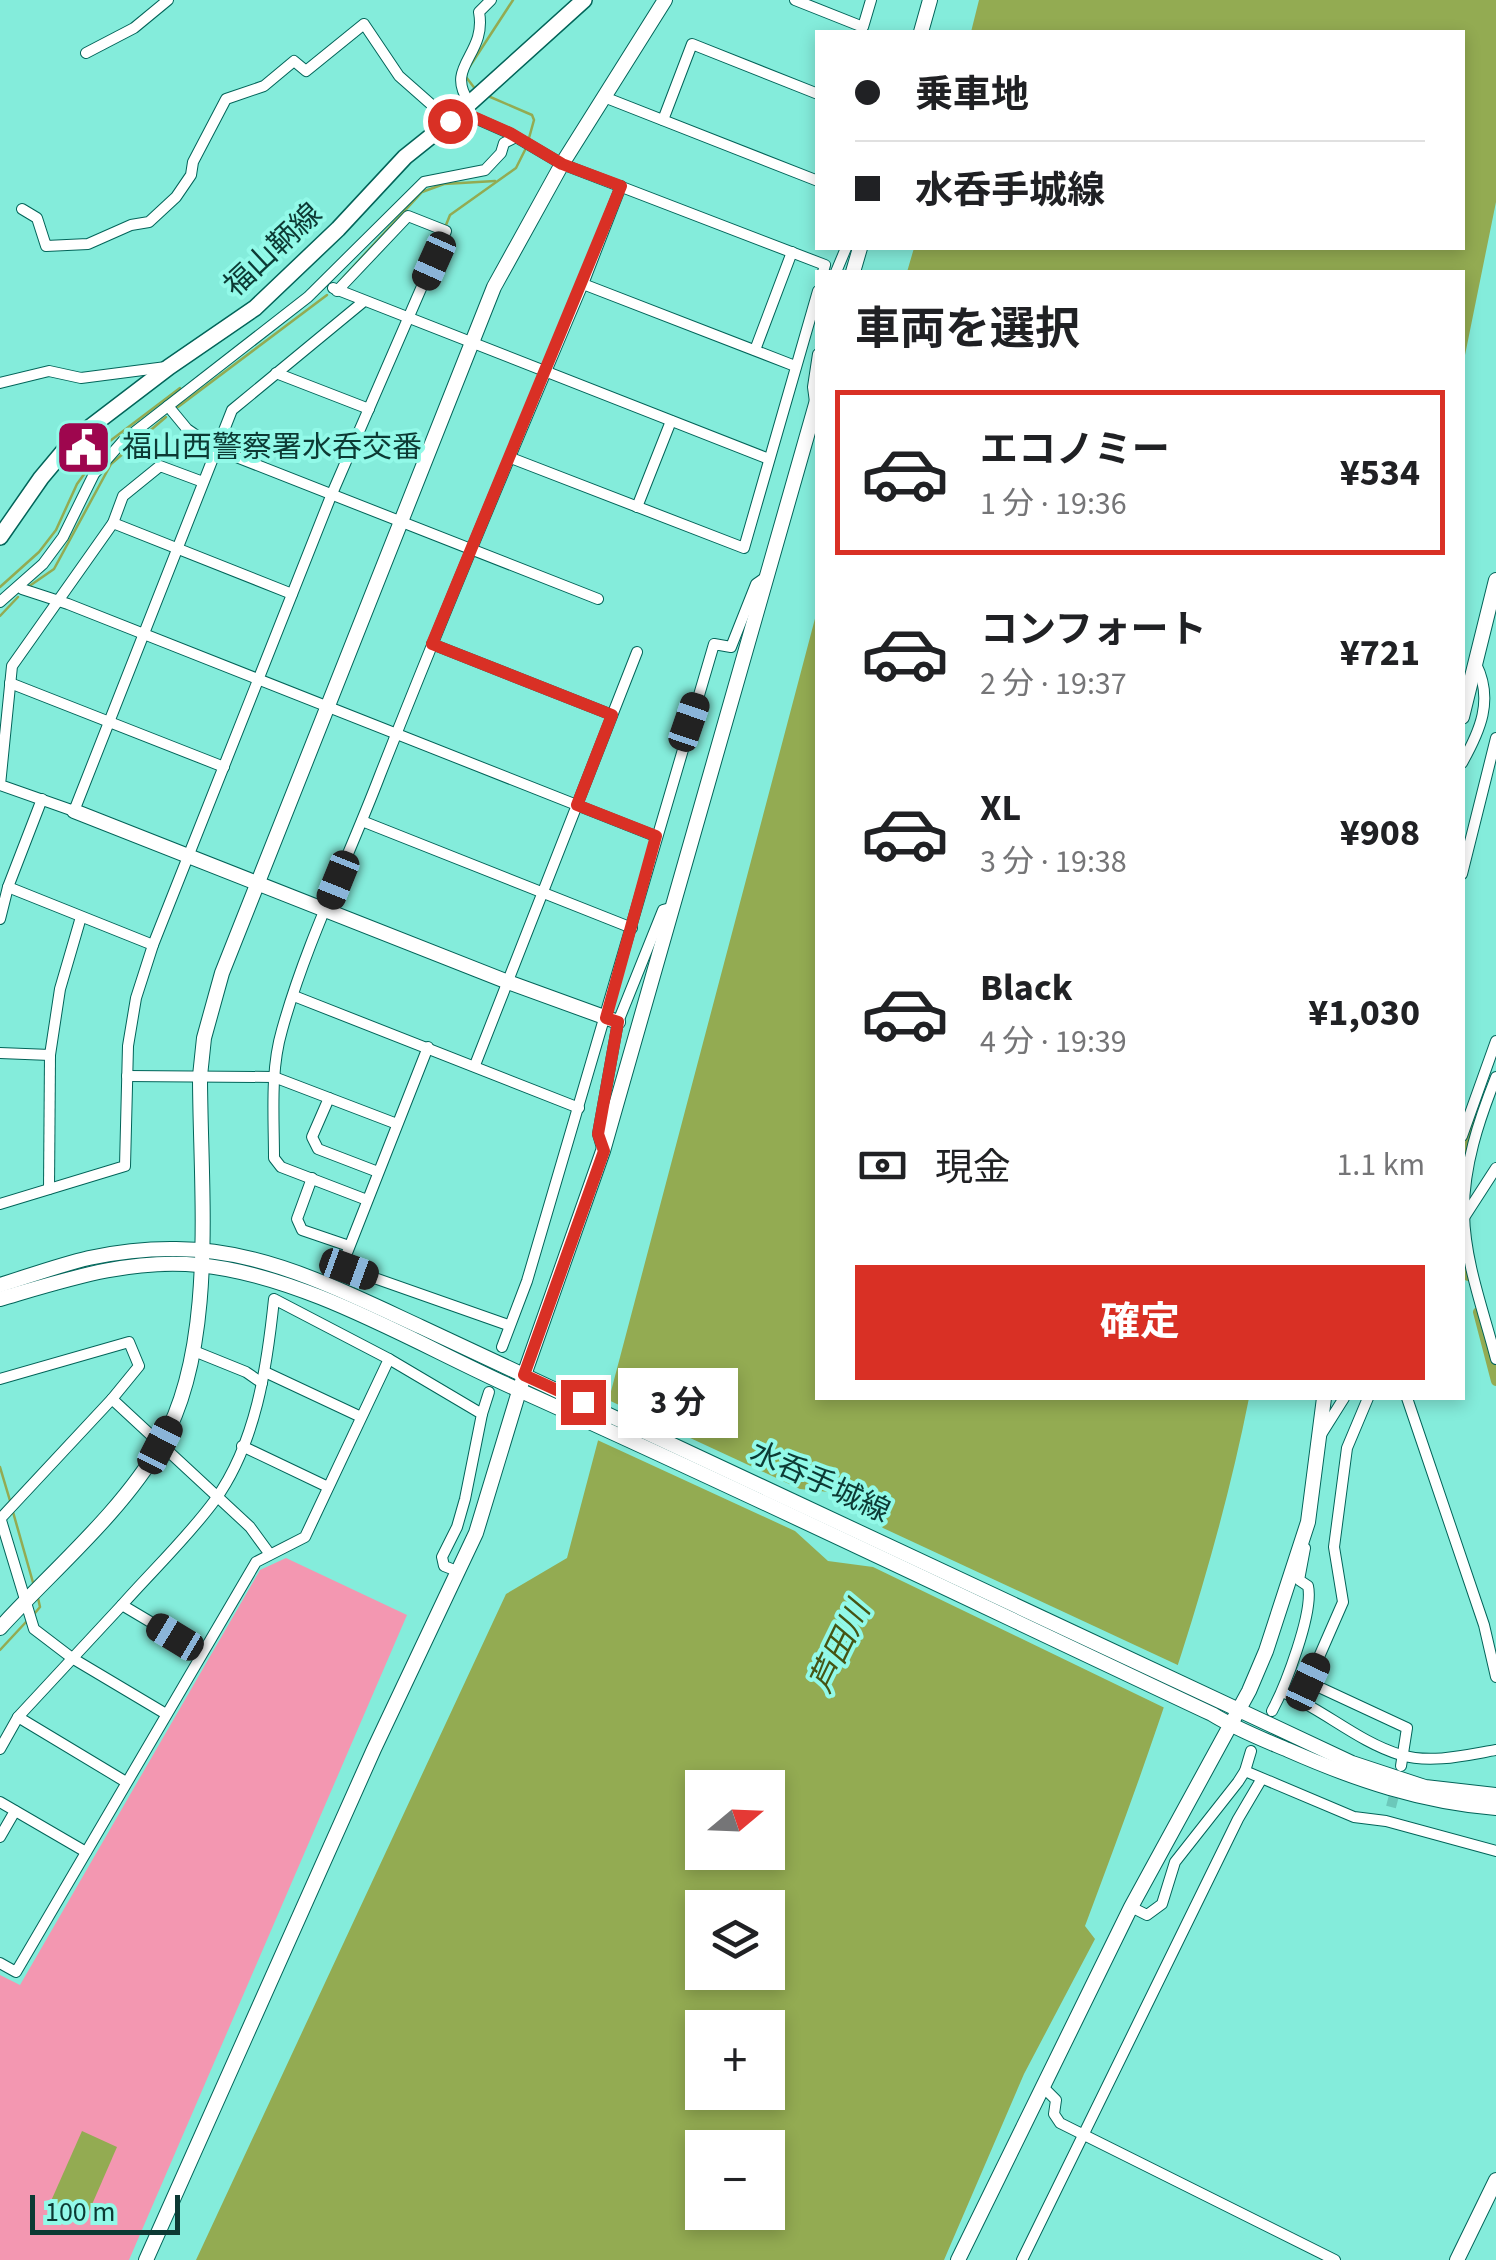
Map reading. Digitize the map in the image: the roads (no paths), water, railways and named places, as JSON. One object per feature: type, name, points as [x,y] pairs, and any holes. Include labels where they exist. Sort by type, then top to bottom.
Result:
[{"type":"main road","name":"福山鞆線","points":[[0,537],[72,442],[169,367],[255,308],[338,229],[405,157],[584,0]]},
{"type":"street","points":[[86,53],[134,28],[168,0]]},
{"type":"street","points":[[467,104],[462,93],[462,70],[482,30],[479,12],[491,0]]},
{"type":"street","points":[[0,1628],[125,1495],[160,1445],[178,1410],[194,1350],[201,1265],[200,1076],[204,1038],[222,973],[470,344],[516,242],[665,0]]},
{"type":"street","points":[[794,0],[863,26],[871,0]]},
{"type":"street","points":[[922,30],[930,0]]},
{"type":"street","points":[[22,209],[37,218],[46,246],[88,244],[149,222],[176,197],[191,175],[193,162],[226,98],[264,86],[294,61],[306,71],[364,24],[399,76],[467,104],[514,138],[562,164],[830,270]]},
{"type":"street","points":[[662,120],[692,44],[815,93]]},
{"type":"street","points":[[604,97],[815,179]]},
{"type":"street","points":[[0,602],[43,564],[94,474],[108,457],[308,297],[424,182],[485,170],[501,153],[504,142],[514,138]]},
{"type":"street","points":[[367,1200],[282,1166],[274,1158],[274,1077],[281,1032],[469,550],[511,458],[621,186]]},
{"type":"street","points":[[0,1204],[125,1166],[127,1076],[136,998],[153,945],[330,496],[446,231],[408,216],[334,289],[308,297]]},
{"type":"street","points":[[754,350],[792,252]]},
{"type":"street","points":[[334,289],[349,259]]},
{"type":"street","points":[[583,284],[795,366]]},
{"type":"street","points":[[334,289],[769,460]]},
{"type":"street","points":[[511,458],[744,548],[815,301]]},
{"type":"street","points":[[74,811],[232,410],[363,302]]},
{"type":"street","points":[[0,383],[49,371],[80,378],[169,367]]},
{"type":"street","points":[[815,370],[815,395]]},
{"type":"street","points":[[276,373],[369,409]]},
{"type":"street","points":[[168,406],[187,429],[216,450],[598,599]]},
{"type":"street","points":[[146,2260],[476,1532],[524,1375],[604,1151],[815,407]]},
{"type":"street","points":[[637,507],[671,422]]},
{"type":"street","points":[[203,482],[160,466],[123,496],[113,523],[12,666],[0,785],[612,1020]]},
{"type":"street","points":[[113,523],[292,594]]},
{"type":"street","points":[[604,1151],[598,1134],[612,1020],[656,836],[714,644],[731,647],[756,584],[767,576]]},
{"type":"street","points":[[1465,704],[1496,580]]},
{"type":"street","points":[[22,589],[656,836]]},
{"type":"street","points":[[432,644],[612,715]]},
{"type":"street","points":[[475,1066],[637,652]]},
{"type":"street","points":[[1465,758],[1482,726],[1480,673],[1475,663]]},
{"type":"street","points":[[10,682],[224,767]]},
{"type":"street","points":[[1482,726],[1496,730]]},
{"type":"street","points":[[1465,862],[1496,738]]},
{"type":"street","points":[[0,919],[8,886],[42,799]]},
{"type":"street","points":[[362,821],[632,928]]},
{"type":"street","points":[[8,886],[153,945]]},
{"type":"street","points":[[502,1346],[527,1280],[579,1108],[612,1020],[664,910],[674,906]]},
{"type":"street","points":[[49,1189],[50,1055],[60,988],[82,917]]},
{"type":"street","points":[[294,996],[579,1108]]},
{"type":"street","points":[[1465,1128],[1496,1041]]},
{"type":"street","points":[[428,1047],[345,1258],[349,1269],[508,1325]]},
{"type":"street","points":[[0,1053],[50,1055]]},
{"type":"street","points":[[127,1076],[274,1077],[397,1124]]},
{"type":"street","points":[[1465,1196],[1467,1172],[1496,1076]]},
{"type":"street","points":[[328,1098],[312,1138],[318,1148],[378,1172]]},
{"type":"street","points":[[1465,1217],[1496,1168]]},
{"type":"street","points":[[312,1178],[297,1219],[302,1230],[349,1246]]},
{"type":"street","points":[[1465,1231],[1496,1359]]},
{"type":"street","name":"水呑手城線","points":[[0,1285],[87,1258],[200,1248],[249,1256],[309,1275],[524,1375],[545,1394],[1230,1725],[1380,1787],[1422,1798],[1496,1808]]},
{"type":"street","name":"水呑手城線","points":[[0,1299],[94,1272],[138,1265],[201,1265],[259,1275],[306,1292],[520,1391],[545,1394],[1386,1776],[1425,1786],[1496,1795]]},
{"type":"street","points":[[0,1749],[18,1718],[216,1498],[242,1446],[263,1377],[274,1299],[389,1359],[482,1414]]},
{"type":"street","points":[[0,1379],[129,1342],[139,1366],[5,1513],[32,1625],[72,1658],[166,1714]]},
{"type":"street","points":[[194,1350],[361,1417]]},
{"type":"street","points":[[0,1963],[16,1972],[256,1562],[304,1537],[389,1359]]},
{"type":"street","points":[[457,1571],[444,1566],[442,1556],[466,1499],[489,1392]]},
{"type":"street","points":[[112,1399],[250,1528],[269,1553]]},
{"type":"street","points":[[1272,1711],[1282,1692],[1310,1597],[1308,1586],[1300,1580],[1324,1400]]},
{"type":"street","points":[[1319,1438],[1343,1400]]},
{"type":"street","points":[[1306,1702],[1308,1682],[1343,1602],[1334,1547],[1347,1448],[1367,1400]]},
{"type":"street","points":[[1409,1400],[1467,1573],[1496,1677]]},
{"type":"street","points":[[242,1446],[328,1487]]},
{"type":"street","points":[[958,2260],[1131,1907],[1266,1652],[1308,1522]]},
{"type":"street","points":[[122,1605],[201,1652]]},
{"type":"street","points":[[1308,1682],[1408,1728],[1402,1761]]},
{"type":"street","points":[[1282,1692],[1306,1702],[1402,1761],[1496,1750]]},
{"type":"street","points":[[18,1718],[126,1782]]},
{"type":"street","points":[[1131,1907],[1148,1914],[1162,1904],[1175,1862],[1246,1771],[1251,1751]]},
{"type":"street","points":[[1246,1771],[1354,1817],[1386,1821],[1496,1852]]},
{"type":"street","points":[[1022,2260],[1238,1819],[1261,1780]]},
{"type":"street","points":[[0,1802],[86,1852]]},
{"type":"street","points":[[1386,1821],[1391,1807]]},
{"type":"street","points":[[0,1837],[15,1811]]},
{"type":"street","points":[[1043,2087],[1056,2100],[1056,2119],[1335,2260]]},
{"type":"street","points":[[1457,2260],[1496,2180]]},
{"type":"water","points":[[979,0],[1496,0],[1496,202],[1465,355],[1465,270],[908,270],[913,250],[1465,250],[1465,30],[972,30]]},
{"type":"water","name":"芦田川","points":[[815,619],[815,1400],[1249,1400],[1198,1599],[1156,1731],[1085,1926],[1095,1939],[1024,2074],[944,2260],[196,2260],[506,1594],[567,1558]]},
{"type":"water","points":[[82,2131],[117,2147],[87,2216],[51,2201]]},
{"type":"waterway","points":[[470,66],[513,0]]},
{"type":"waterway","points":[[466,77],[476,90]]},
{"type":"waterway","points":[[488,96],[532,115],[529,138]]},
{"type":"waterway","points":[[446,225],[450,215],[516,168],[527,146]]},
{"type":"waterway","points":[[339,282],[422,192],[444,184],[495,181]]},
{"type":"waterway","points":[[178,407],[327,295]]},
{"type":"waterway","points":[[0,587],[39,552],[56,530],[77,484],[106,444],[180,388]]},
{"type":"waterway","points":[[28,587],[54,569],[111,464],[166,417]]},
{"type":"waterway","points":[[0,616],[18,597]]},
{"type":"waterway","points":[[1465,1146],[1480,1099]]},
{"type":"waterway","points":[[1465,1264],[1468,1276]]},
{"type":"waterway","points":[[1478,1312],[1496,1381]]},
{"type":"waterway","points":[[0,1467],[11,1504]]},
{"type":"waterway","points":[[13,1512],[34,1586]]},
{"type":"waterway","points":[[35,1613],[40,1607],[38,1598]]},
{"type":"waterway","points":[[0,1650],[26,1622]]},
{"type":"tunnel","points":[[1391,1807],[1397,1784]]},
{"type":"place","name":"福山西警察署水呑交番","points":[[83,447]]}]
